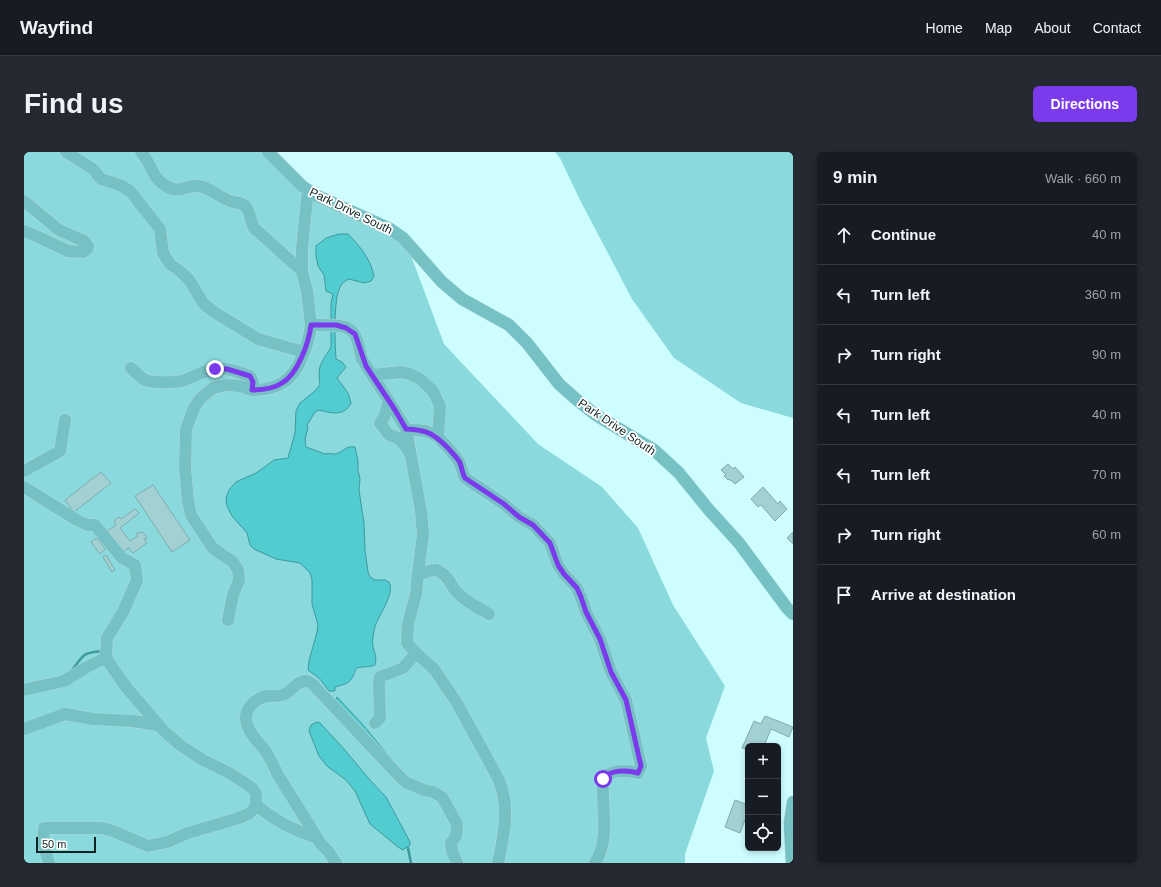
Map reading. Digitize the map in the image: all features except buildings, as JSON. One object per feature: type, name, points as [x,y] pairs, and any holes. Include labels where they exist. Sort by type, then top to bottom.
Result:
[{"type":"street","points":[[66,152],[93,169],[101,179],[120,185],[130,191],[160,229],[164,253],[170,264],[190,281],[203,303],[214,312],[258,339],[304,352]]},
{"type":"street","points":[[141,152],[153,174],[166,186],[175,190],[194,186],[199,187],[209,190],[229,201],[241,203],[246,208],[251,222],[257,232],[302,271]]},
{"type":"street","name":"Park Drive South","points":[[268,152],[302,186],[315,196],[390,229],[403,238],[442,282],[462,299],[509,325],[527,343],[559,384],[577,400],[596,416],[654,450],[679,473],[709,510],[739,543],[793,614]]},
{"type":"street","points":[[228,620],[233,595],[239,580],[238,570],[233,562],[212,547],[191,515],[184,469],[186,428],[194,408],[200,399],[213,388],[226,385],[240,386],[252,390],[269,389],[283,383],[293,372],[304,352],[311,325],[307,291],[302,271],[303,224],[307,198]]},
{"type":"street","points":[[24,201],[59,230],[84,240],[88,246],[83,252],[68,251],[24,231]]},
{"type":"street","points":[[311,325],[332,325],[346,328],[355,334],[366,366],[406,429],[421,511],[423,534],[416,594],[408,624],[407,643],[434,669],[457,703],[499,780],[504,793],[506,810],[498,863]]},
{"type":"street","points":[[131,368],[142,378],[170,382],[181,382],[215,369],[227,369],[250,376],[253,382],[252,390]]},
{"type":"street","points":[[372,374],[402,372],[410,374],[420,379],[433,391],[440,406],[438,437]]},
{"type":"street","points":[[389,401],[384,417],[380,423],[389,435],[396,436],[402,441],[412,456]]},
{"type":"street","points":[[24,471],[60,451],[65,420]]},
{"type":"street","points":[[406,429],[426,431],[438,437],[456,456],[461,465],[465,478],[504,504],[519,517],[533,525],[550,543],[558,565],[577,588],[586,612],[600,639],[611,672],[626,700],[641,766],[638,773],[625,770],[618,771],[606,775],[603,779],[604,841],[595,863]]},
{"type":"street","points":[[24,487],[87,526],[95,525],[122,558],[135,565],[137,580],[123,612],[107,638],[108,661],[126,687],[158,725],[172,739],[203,760],[231,774],[248,785],[256,794],[256,805],[250,813],[239,818],[188,833],[167,842],[148,846],[114,831],[102,828],[44,828],[43,842],[49,863]]},
{"type":"street","points":[[418,573],[421,574],[436,570],[444,574],[456,591],[466,600],[488,614]]},
{"type":"street","points":[[375,723],[380,718],[380,677],[403,668],[416,653]]},
{"type":"street","points":[[24,690],[64,681],[107,657]]},
{"type":"street","points":[[336,863],[319,841],[264,750],[255,740],[249,729],[246,718],[247,710],[260,698],[278,697],[284,695],[300,683],[306,681],[312,683],[316,687],[407,783],[433,792],[442,797],[457,824],[456,836],[452,843],[452,851],[457,863]]},
{"type":"street","points":[[24,729],[65,714],[93,719],[132,721],[158,725]]},
{"type":"street","points":[[792,863],[791,823],[793,802]]},
{"type":"street","points":[[256,805],[278,822],[319,841]]},
{"type":"street","points":[[319,841],[323,863]]},
{"type":"shaded area","points":[[24,152],[265,152],[302,192],[387,231],[410,253],[444,344],[538,444],[602,487],[638,528],[673,605],[725,686],[706,738],[714,771],[685,854],[685,863],[24,863]]},
{"type":"shaded area","points":[[555,152],[793,152],[793,418],[741,403],[674,358],[632,299],[579,198],[560,158]]},
{"type":"shaded area","points":[[339,234],[348,234],[357,243],[368,259],[374,276],[371,281],[364,283],[349,279],[340,287],[335,312],[336,359],[342,362],[346,367],[337,378],[348,393],[351,403],[345,410],[337,413],[319,410],[315,412],[307,425],[308,428],[305,439],[306,447],[325,454],[335,454],[346,448],[355,447],[360,479],[359,490],[364,523],[365,550],[368,572],[370,577],[375,580],[385,580],[389,582],[390,593],[374,631],[373,647],[376,658],[375,665],[357,668],[349,682],[335,687],[335,691],[329,691],[319,678],[308,670],[318,625],[312,604],[312,580],[310,573],[300,563],[276,559],[254,549],[250,545],[247,533],[232,516],[227,506],[226,498],[229,490],[236,482],[256,473],[274,460],[288,458],[295,433],[296,411],[300,403],[320,385],[320,367],[331,347],[331,303],[333,294],[326,291],[324,275],[318,266],[316,246],[326,238]]},
{"type":"shaded area","points":[[337,697],[364,726],[395,764],[335,702]]},
{"type":"shaded area","points":[[317,722],[320,723],[344,749],[386,797],[410,842],[410,845],[403,850],[370,824],[355,791],[346,780],[328,767],[319,756],[309,731],[311,725]]},
{"type":"waterway","points":[[72,670],[86,654],[102,651]]},
{"type":"waterway","points":[[408,848],[411,863]]},
{"type":"route","points":[[215,369],[227,369],[250,376],[253,382],[252,390],[269,389],[283,383],[293,372],[302,356],[309,337],[311,325],[336,325],[346,328],[355,334],[366,366],[406,429],[426,431],[438,437],[442,443],[456,456],[461,465],[465,478],[504,504],[544,535],[550,543],[558,565],[577,588],[586,612],[600,639],[611,672],[626,700],[634,741],[641,766],[638,773],[625,770],[618,771],[606,775],[603,779]]}]
